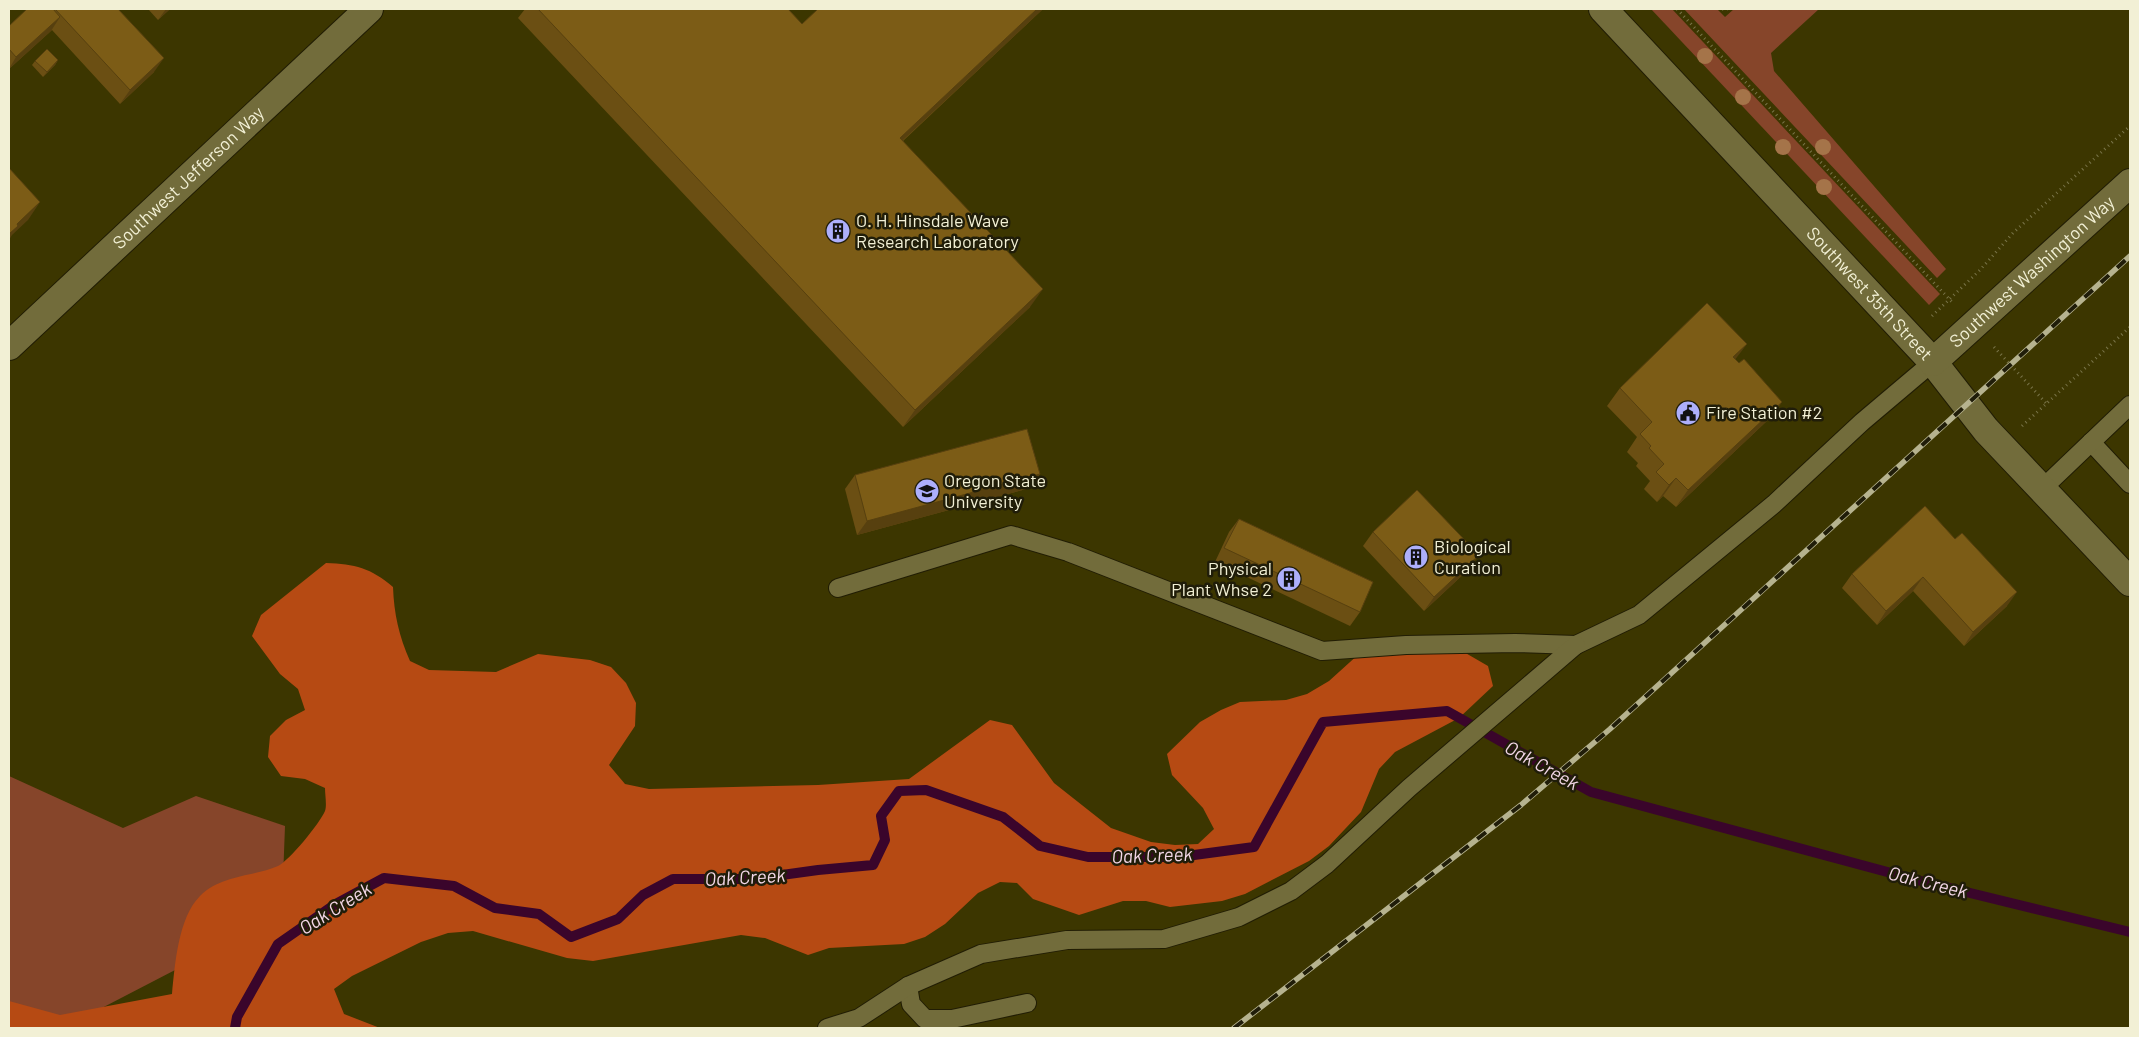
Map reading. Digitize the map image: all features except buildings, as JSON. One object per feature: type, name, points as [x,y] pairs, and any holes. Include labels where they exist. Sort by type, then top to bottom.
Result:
[{"type":"main road","name":"Southwest Jefferson Way","points":[[9,346],[370,9]]},
{"type":"main road","name":"Southwest 35th Street","points":[[1603,9],[1933,362],[2001,446],[2130,582]]},
{"type":"main road","name":"Southwest Washington Way","points":[[1933,362],[2130,183]]},
{"type":"lane","points":[[827,1028],[859,1018],[908,986],[981,954],[1066,940],[1164,939],[1239,917],[1291,891],[1320,869],[1409,788],[1576,645],[1639,615],[1774,504],[1862,422],[1933,362]]},
{"type":"lane","points":[[2042,489],[2130,405]]},
{"type":"lane","points":[[2091,442],[2130,484]]},
{"type":"lane","points":[[838,588],[1011,535],[1068,552],[1322,651],[1416,645],[1515,643],[1576,645]]},
{"type":"lane","points":[[908,986],[911,1004],[925,1019],[952,1019],[1027,1003]]},
{"type":"path","points":[[1677,9],[2046,403]]},
{"type":"path","points":[[1723,9],[1725,11],[1727,9]]},
{"type":"path","points":[[1910,338],[1949,298],[1980,270],[2012,233],[2130,126]]},
{"type":"path","points":[[2001,446],[2130,327]]},
{"type":"shaded area","points":[[1651,9],[1672,9],[1940,294],[1929,305]]},
{"type":"shaded area","points":[[1684,9],[1717,9],[1725,17],[1734,9],[1819,9],[1771,53],[1774,71],[1946,269],[1937,278]]},
{"type":"shaded area","points":[[326,563],[346,564],[362,568],[377,575],[393,587],[398,625],[410,661],[429,670],[496,672],[538,654],[590,660],[611,667],[626,683],[636,703],[635,726],[609,765],[625,784],[649,789],[818,785],[909,779],[990,720],[1012,725],[1054,783],[1111,828],[1151,842],[1175,845],[1198,844],[1214,829],[1203,808],[1172,775],[1167,754],[1200,722],[1221,710],[1240,702],[1286,700],[1307,694],[1329,681],[1360,653],[1450,644],[1488,666],[1493,686],[1459,718],[1395,752],[1379,769],[1361,812],[1329,846],[1309,861],[1245,894],[1222,901],[1170,907],[1146,901],[1123,901],[1079,915],[1033,899],[1017,883],[1000,882],[978,893],[945,924],[925,937],[904,944],[829,948],[808,955],[765,938],[741,935],[593,961],[567,958],[473,931],[448,933],[421,942],[352,976],[334,989],[344,1014],[380,1028],[9,1028],[9,1001],[60,1015],[172,994],[176,956],[182,929],[193,905],[200,896],[208,889],[227,880],[268,870],[283,863],[304,841],[322,817],[326,809],[325,788],[305,779],[281,776],[268,757],[270,736],[286,720],[305,710],[298,689],[280,674],[252,636],[261,615]]},
{"type":"shaded area","points":[[9,776],[123,828],[196,796],[285,826],[283,879],[177,969],[69,1025],[9,1005]]},
{"type":"waterway","name":"Oak Creek","points":[[235,1028],[237,1017],[278,944],[334,905],[384,878],[454,886],[495,908],[539,914],[571,937],[618,919],[643,895],[673,879],[753,879],[873,865],[885,840],[881,816],[899,791],[926,790],[1003,817],[1040,846],[1088,857],[1179,857],[1254,847],[1323,722],[1447,711],[1591,792],[1917,880],[2130,932]]},
{"type":"railway","points":[[1234,1028],[1521,805],[1610,729],[2130,256]]},
{"type":"place","name":"O. H. Hinsdale Wave Research Laboratory","points":[[838,231]]},
{"type":"place","name":"Fire Station #2","points":[[1688,413]]},
{"type":"place","name":"Oregon State University","points":[[927,491]]},
{"type":"place","name":"Biological Curation","points":[[1416,557]]},
{"type":"place","name":"Physical Plant Whse 2","points":[[1289,579]]}]
